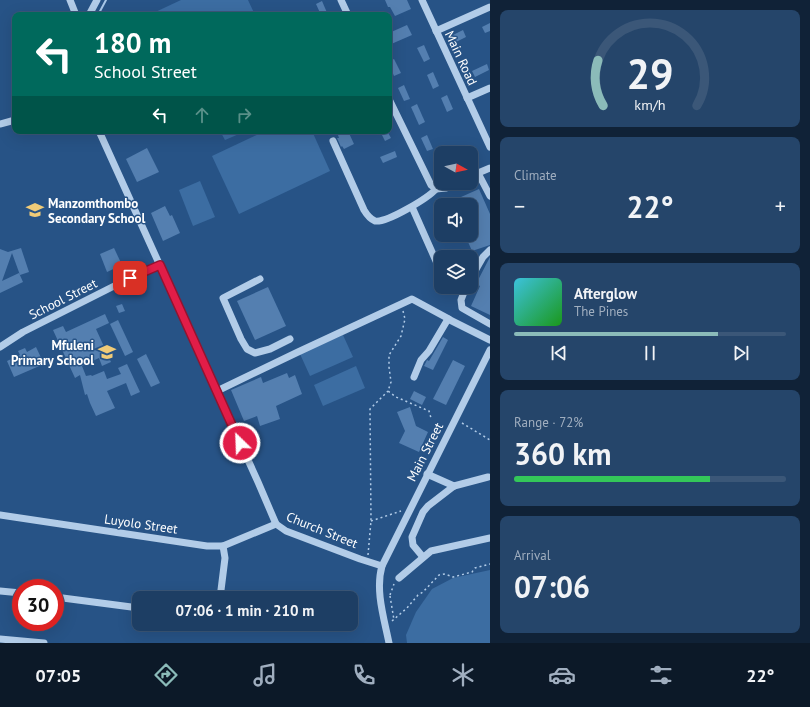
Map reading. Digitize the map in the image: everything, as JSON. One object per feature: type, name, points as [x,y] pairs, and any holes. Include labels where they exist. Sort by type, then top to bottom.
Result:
[{"type":"street","points":[[70,0],[75,12]]},
{"type":"street","points":[[91,12],[97,0]]},
{"type":"street","points":[[341,0],[347,12]]},
{"type":"street","name":"Main Road","points":[[422,0],[490,147]]},
{"type":"street","points":[[436,31],[490,7]]},
{"type":"street","points":[[467,98],[490,88]]},
{"type":"street","points":[[392,105],[428,181],[434,187]]},
{"type":"street","points":[[0,124],[12,121]]},
{"type":"street","name":"Church Street","points":[[99,134],[276,524],[286,531],[382,566]]},
{"type":"street","points":[[333,141],[364,210],[371,219],[376,221],[385,220],[425,200],[435,190]]},
{"type":"street","points":[[478,173],[490,168]]},
{"type":"street","points":[[478,180],[490,196]]},
{"type":"street","points":[[412,207],[434,256]]},
{"type":"street","points":[[478,266],[483,257],[490,250]]},
{"type":"street","name":"School Street","points":[[0,347],[23,332],[130,278],[160,265]]},
{"type":"street","points":[[260,279],[225,296],[223,299],[247,349],[255,353],[270,349],[290,339]]},
{"type":"street","points":[[463,294],[460,300],[462,308],[490,324]]},
{"type":"street","points":[[217,391],[412,299],[490,340]]},
{"type":"street","points":[[414,377],[421,360],[429,351],[447,319],[449,319]]},
{"type":"street","points":[[270,349],[277,362]]},
{"type":"street","name":"Main Street","points":[[389,643],[379,581],[382,566],[490,350]]},
{"type":"street","points":[[427,474],[454,486]]},
{"type":"street","points":[[423,557],[415,548],[412,537],[428,506],[454,486],[488,477]]},
{"type":"street","name":"Luyolo Street","points":[[0,515],[206,546],[223,546],[276,524]]},
{"type":"street","points":[[399,578],[423,557],[436,549],[490,538]]},
{"type":"street","points":[[221,591],[226,558],[223,546]]},
{"type":"street","points":[[0,591],[12,592]]},
{"type":"street","points":[[64,598],[132,607]]},
{"type":"street","points":[[0,639],[44,643]]},
{"type":"path","points":[[368,556],[371,521],[370,409],[388,391],[391,382],[389,355],[401,336],[405,319],[401,304]]},
{"type":"path","points":[[388,391],[396,397],[429,411],[432,418]]},
{"type":"path","points":[[462,423],[490,440]]},
{"type":"path","points":[[371,521],[398,511],[404,511]]},
{"type":"path","points":[[390,622],[394,621],[439,575],[445,574],[453,577],[472,572],[475,568],[490,564]]},
{"type":"path","points":[[394,621],[390,596],[395,581],[399,578]]},
{"type":"shaded area","points":[[181,0],[248,0],[254,12],[155,12]]},
{"type":"shaded area","points":[[222,134],[239,134],[225,140]]},
{"type":"shaded area","points":[[259,134],[313,134],[330,171],[239,214],[212,156]]},
{"type":"shaded area","points":[[200,181],[215,217],[193,226],[179,190]]},
{"type":"shaded area","points":[[343,335],[353,357],[310,376],[300,354]]},
{"type":"shaded area","points":[[356,366],[365,388],[323,406],[314,385]]},
{"type":"shaded area","points":[[490,570],[490,643],[407,643],[406,635],[416,612],[432,589],[453,578]]},
{"type":"building","points":[[385,0],[407,0],[411,9],[395,16]]},
{"type":"building","points":[[322,1],[327,12],[320,12],[316,4]]},
{"type":"building","points":[[490,23],[490,31],[485,33],[482,27]]},
{"type":"building","points":[[407,25],[412,35],[392,44],[392,32]]},
{"type":"building","points":[[463,30],[466,37],[456,42],[453,35]]},
{"type":"building","points":[[424,45],[430,59],[424,62],[417,48]]},
{"type":"building","points":[[394,59],[401,73],[394,76],[392,71],[392,60]]},
{"type":"building","points":[[487,64],[489,70],[475,77],[472,71]]},
{"type":"building","points":[[433,72],[439,86],[433,89],[427,75]]},
{"type":"building","points":[[404,85],[410,99],[404,101],[398,88]]},
{"type":"building","points":[[447,95],[453,109],[447,112],[441,98]]},
{"type":"building","points":[[417,104],[425,122],[419,125],[411,107]]},
{"type":"building","points":[[349,134],[354,144],[344,149],[342,146],[341,147],[337,138],[339,138],[338,135]]},
{"type":"building","points":[[382,134],[389,134],[391,138],[385,141]]},
{"type":"building","points":[[427,135],[433,149],[427,151],[421,138]]},
{"type":"building","points":[[147,148],[159,172],[137,182],[126,159]]},
{"type":"building","points":[[395,151],[397,157],[383,163],[380,157]]},
{"type":"building","points":[[478,189],[490,214],[490,245],[472,250],[468,242],[478,242],[478,198],[459,198]]},
{"type":"building","points":[[165,206],[170,216],[172,215],[180,233],[163,241],[151,213]]},
{"type":"building","points":[[21,248],[29,272],[20,275],[12,253],[2,281],[19,273],[23,282],[0,293],[0,249],[8,252]]},
{"type":"building","points":[[114,248],[122,265],[107,272],[100,254]]},
{"type":"building","points":[[490,257],[490,315],[471,306],[476,294],[478,294],[480,286],[478,285],[478,280]]},
{"type":"building","points":[[268,287],[286,326],[255,340],[237,301]]},
{"type":"building","points":[[122,304],[125,311],[119,313],[116,306]]},
{"type":"building","points":[[105,314],[109,323],[96,329],[111,362],[102,366],[99,358],[82,366],[86,376],[92,376],[104,371],[107,379],[121,374],[118,368],[127,364],[140,392],[131,396],[126,383],[107,391],[115,408],[96,416],[87,394],[85,395],[80,375],[75,378],[53,330],[63,326],[66,332]]},
{"type":"building","points":[[118,320],[133,352],[125,356],[110,324]]},
{"type":"building","points":[[443,337],[448,340],[433,370],[424,366],[427,360],[429,361]]},
{"type":"building","points":[[36,347],[44,364],[14,377],[7,361],[20,355],[18,351],[25,348],[27,352]]},
{"type":"building","points":[[146,354],[160,383],[151,387],[137,359]]},
{"type":"building","points":[[453,360],[465,366],[446,405],[433,399]]},
{"type":"building","points":[[287,373],[289,378],[295,375],[302,394],[276,406],[280,419],[260,426],[257,416],[244,421],[231,390],[261,377],[263,383]]},
{"type":"building","points":[[414,391],[426,397],[422,405],[410,399]]},
{"type":"building","points":[[410,407],[416,426],[428,432],[419,452],[399,443],[405,431],[397,412]]},
{"type":"waterway","points":[[100,12],[106,0]]},
{"type":"place","name":"Manzomthombo Secondary School","points":[[35,210]]},
{"type":"place","name":"Mfuleni Primary School","points":[[107,352]]},
{"type":"route","points":[[130,278],[160,265],[240,443]]}]
